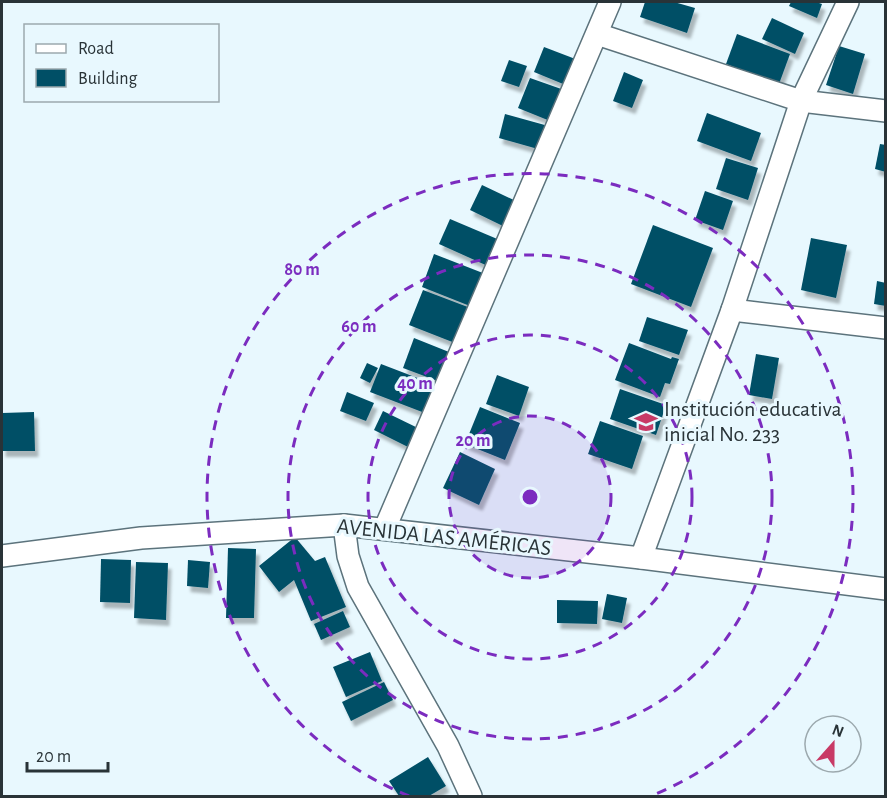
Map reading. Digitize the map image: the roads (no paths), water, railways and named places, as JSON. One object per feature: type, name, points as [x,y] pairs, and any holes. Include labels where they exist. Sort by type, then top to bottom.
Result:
[{"type":"street","points":[[385,528],[610,2]]},
{"type":"street","points":[[641,558],[732,310],[801,101],[848,2]]},
{"type":"street","points":[[597,34],[801,101],[885,111]]},
{"type":"street","points":[[732,310],[885,328]]},
{"type":"street","points":[[344,525],[348,556],[358,587],[448,746],[471,796]]},
{"type":"street","name":"AVENIDA LAS AMÉRICAS","points":[[2,556],[141,538],[344,525],[641,558],[885,589]]},
{"type":"place","name":"Institución educativa inicial No. 233","points":[[646,422]]}]
